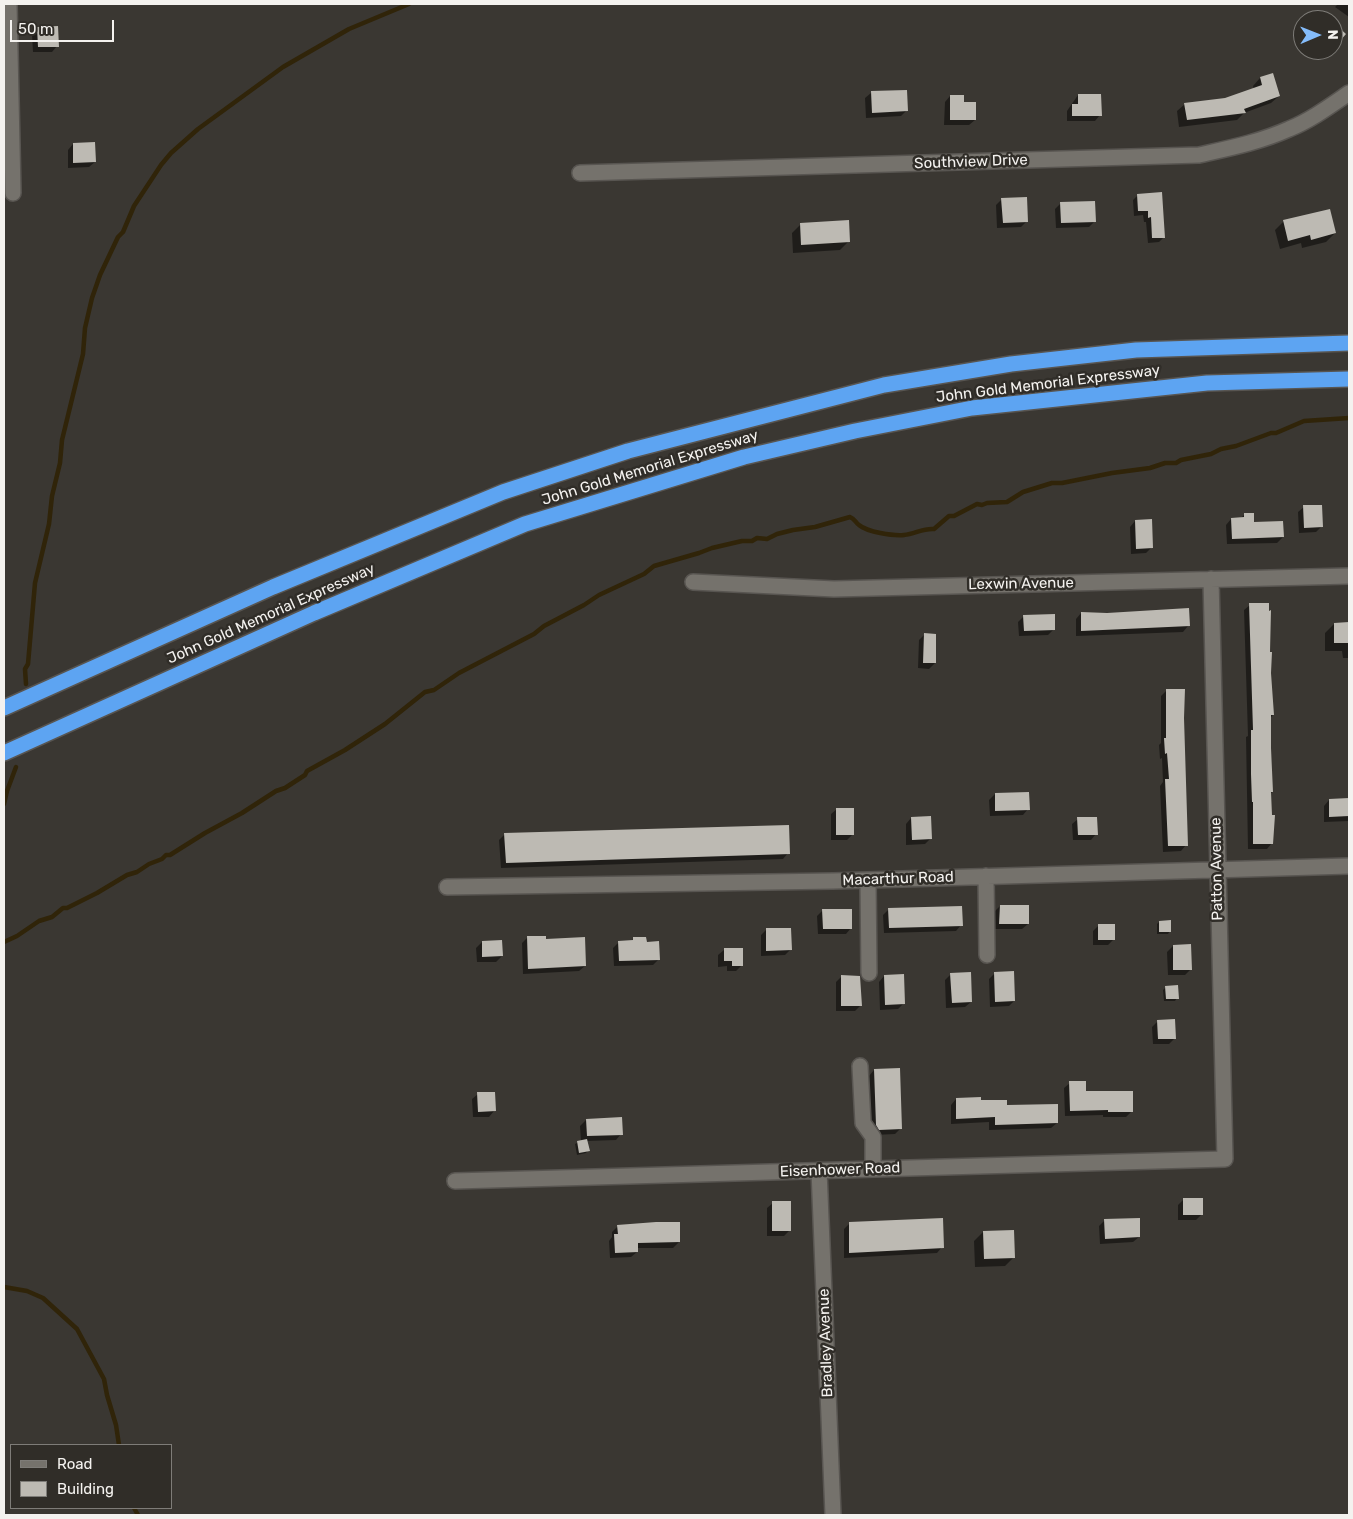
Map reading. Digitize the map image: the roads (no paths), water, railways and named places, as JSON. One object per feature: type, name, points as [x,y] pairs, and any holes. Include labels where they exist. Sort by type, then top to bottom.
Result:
[{"type":"highway","name":"John Gold Memorial Expressway","points":[[4,708],[273,587],[503,492],[628,451],[884,385],[1011,364],[1136,350],[1349,343]]},
{"type":"highway","name":"John Gold Memorial Expressway","points":[[4,753],[314,612],[525,524],[744,457],[855,431],[972,408],[1207,382],[1349,379]]},
{"type":"street","points":[[9,4],[13,193]]},
{"type":"street","name":"Southview Drive","points":[[580,174],[1199,155],[1250,144],[1290,129],[1349,93]]},
{"type":"street","name":"Lexwin Avenue","points":[[693,582],[834,589],[1349,576]]},
{"type":"street","name":"Patton Avenue","points":[[1211,580],[1225,1159]]},
{"type":"street","name":"Macarthur Road","points":[[447,887],[868,880],[1349,866]]},
{"type":"street","points":[[986,876],[988,955]]},
{"type":"street","points":[[868,880],[869,974]]},
{"type":"street","points":[[860,1066],[863,1123],[873,1137],[873,1169]]},
{"type":"street","name":"Eisenhower Road","points":[[455,1180],[1225,1159]]},
{"type":"street","name":"Bradley Avenue","points":[[819,1170],[833,1515]]},
{"type":"waterway","points":[[26,684],[25,669],[28,664],[35,583],[49,524],[52,496],[60,463],[62,440],[83,354],[85,328],[100,275],[118,237],[123,232],[134,206],[161,165],[171,153],[198,129],[283,67],[349,29],[409,4]]},
{"type":"waterway","points":[[4,942],[17,936],[39,921],[52,917],[63,908],[67,908],[127,875],[137,872],[166,855],[170,855],[276,791],[285,788],[305,775],[307,771],[345,750],[385,724],[425,692],[434,690],[459,673],[534,634],[544,626],[599,595],[644,574],[654,566],[712,548],[742,541],[752,541],[757,538],[767,539],[777,534],[815,527],[850,517],[858,524],[874,532],[899,535],[912,534],[926,529],[934,529],[949,516],[954,516],[977,504],[1007,502],[1023,492],[1052,483],[1062,483],[1150,468],[1165,463],[1176,463],[1276,433],[1304,421],[1349,418]]},
{"type":"waterway","points":[[4,804],[16,767]]},
{"type":"waterway","points":[[4,1287],[27,1291],[43,1298],[77,1329],[104,1379],[119,1444]]},
{"type":"waterway","points":[[135,1509],[138,1515]]}]
